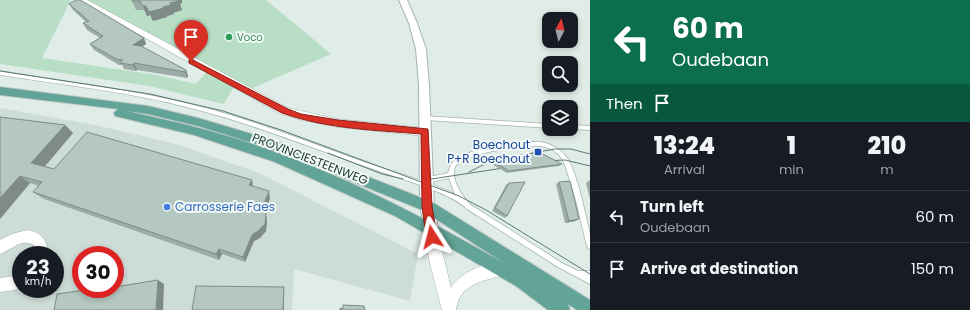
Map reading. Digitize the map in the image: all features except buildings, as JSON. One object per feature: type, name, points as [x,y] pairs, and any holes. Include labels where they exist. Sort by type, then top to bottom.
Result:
[{"type":"main road","name":"PROVINCIESTEENWEG","points":[[562,310],[500,269],[400,212],[279,158],[169,124],[0,91],[148,110],[198,122],[278,146],[427,206],[590,309]]},
{"type":"street","points":[[82,0],[285,111],[301,117],[338,124],[425,132]]},
{"type":"street","points":[[403,0],[413,23],[421,48],[424,85],[427,206],[433,246],[448,309]]},
{"type":"street","points":[[0,248],[16,238],[24,236],[33,237],[40,242],[41,246]]},
{"type":"street","points":[[448,309],[454,292],[467,280],[481,274],[500,269]]},
{"type":"street","points":[[0,285],[12,283]]},
{"type":"lane","points":[[0,73],[148,96],[207,110],[266,128],[383,171],[426,182],[463,201],[476,212],[590,281]]},
{"type":"lane","points":[[425,118],[542,126]]},
{"type":"lane","points":[[578,127],[590,128]]},
{"type":"lane","points":[[426,182],[450,175],[454,164],[459,158],[481,151],[533,144],[540,144],[554,149],[560,153],[568,166],[590,246]]},
{"type":"lane","points":[[452,171],[456,188],[463,201]]},
{"type":"lane","points":[[573,272],[590,274]]},
{"type":"shaded area","points":[[0,108],[95,125],[176,144],[259,173],[418,254],[410,301],[294,269],[292,310],[0,310]]},
{"type":"green space","name":"Voco","points":[[0,0],[71,0],[42,58],[157,75],[196,84],[208,71],[82,0],[266,0],[331,54],[246,91],[235,85],[224,104],[149,86],[0,64]]},
{"type":"tram line","points":[[0,71],[150,94],[223,111],[281,130],[459,196],[486,210],[590,274]]},
{"type":"tram line","points":[[469,172],[493,160],[555,149],[571,149],[590,154]]},
{"type":"tram line","points":[[328,153],[382,174],[403,179]]},
{"type":"tram line","points":[[544,161],[565,160],[590,166]]},
{"type":"tram line","points":[[425,180],[510,167]]},
{"type":"place","name":"Voco","points":[[229,37]]},
{"type":"place","name":"Boechout P+R Boechout","points":[[538,152]]},
{"type":"place","name":"Carrosserie Faes","points":[[167,207]]},
{"type":"route","points":[[191,61],[285,111],[301,117],[338,124],[425,132],[427,206],[432,237]]}]
